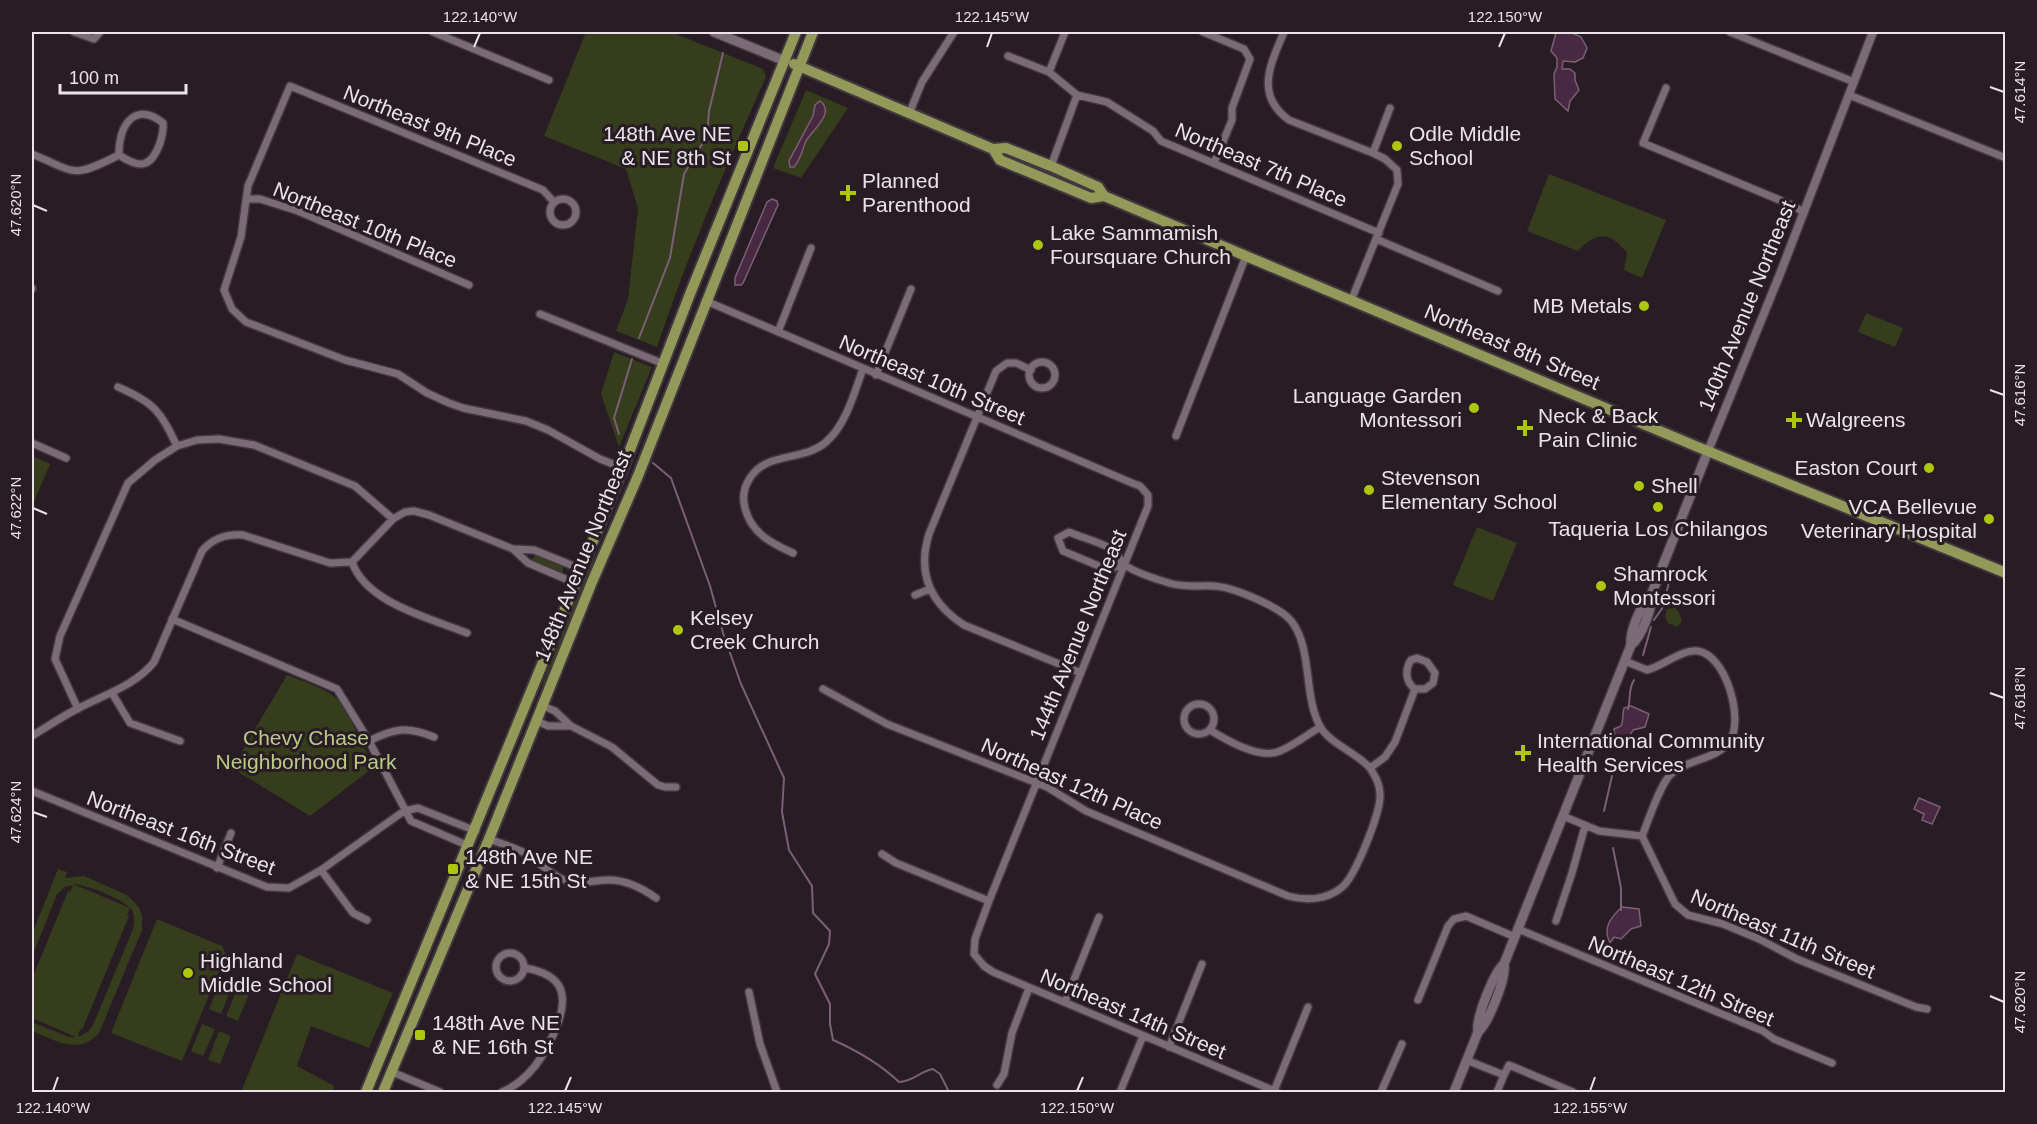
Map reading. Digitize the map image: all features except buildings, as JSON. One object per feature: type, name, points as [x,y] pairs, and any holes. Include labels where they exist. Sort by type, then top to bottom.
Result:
[{"type":"main road","name":"Northeast 8th Street","points":[[714,32],[800,66],[993,149],[1006,148],[1051,166],[1098,186],[1104,196]]},
{"type":"main road","name":"148th Avenue Northeast","points":[[366,1092],[524,714],[796,32]]},
{"type":"main road","name":"148th Avenue Northeast","points":[[384,1090],[537,722],[592,582],[638,476],[813,32]]},
{"type":"main road","name":"Northeast 8th Street","points":[[993,149],[1000,160],[1009,164],[1091,198],[1104,196],[1708,451],[2006,573]]},
{"type":"main road","points":[[718,224],[727,220],[730,225],[720,265]]},
{"type":"main road","name":"140th Avenue Northeast","points":[[1454,1092],[1478,1032],[1484,1028],[1506,971],[1504,964],[1631,645],[1630,637],[1646,598],[1652,593],[1708,451]]},
{"type":"main road","points":[[586,556],[593,552],[597,556],[592,582]]},
{"type":"main road","points":[[523,755],[518,758],[514,751],[524,714]]},
{"type":"main road","points":[[384,1053],[376,1080],[384,1090]]},
{"type":"street","points":[[74,32],[94,39],[100,32]]},
{"type":"street","points":[[433,32],[549,80]]},
{"type":"street","points":[[909,114],[922,82],[954,32]]},
{"type":"street","points":[[1049,72],[1065,32]]},
{"type":"street","points":[[1203,32],[1244,49],[1250,59],[1232,108],[1232,120],[1214,163]]},
{"type":"street","points":[[1284,32],[1270,66],[1267,86],[1271,100],[1276,107],[1289,120],[1373,153],[1385,159],[1397,170],[1399,179],[1351,301]]},
{"type":"street","points":[[1730,32],[1854,82]]},
{"type":"street","name":"140th Avenue Northeast","points":[[1708,451],[1804,213],[1873,32]]},
{"type":"street","name":"Northeast 7th Place","points":[[1008,56],[1049,72],[1077,95],[1107,102],[1153,131],[1161,141],[1498,291]]},
{"type":"street","name":"Northeast 9th Place","points":[[247,199],[248,186],[290,87],[543,190],[554,202]]},
{"type":"street","points":[[1666,88],[1643,143],[1794,206],[1804,213]]},
{"type":"street","points":[[1051,166],[1077,95]]},
{"type":"street","points":[[1849,95],[2006,158]]},
{"type":"street","points":[[1373,153],[1390,108]]},
{"type":"street","points":[[148,115],[163,123],[164,131],[152,160],[138,165],[119,155],[120,141],[128,121],[133,116],[148,115]]},
{"type":"street","points":[[32,154],[68,171],[79,172],[92,169],[119,155]]},
{"type":"street","points":[[247,199],[241,237],[224,290],[232,309],[246,322],[345,360],[398,374],[427,393],[448,403],[526,421],[548,430],[600,459],[623,468]]},
{"type":"street","name":"Northeast 10th Place","points":[[247,199],[260,199],[298,211],[469,285]]},
{"type":"street","points":[[778,332],[811,248]]},
{"type":"street","points":[[1176,436],[1246,256]]},
{"type":"street","points":[[876,375],[911,289]]},
{"type":"street","name":"Northeast 10th Street","points":[[706,301],[1132,483],[1145,491]]},
{"type":"street","points":[[540,314],[664,364]]},
{"type":"street","points":[[1031,370],[1016,363],[1007,363],[996,371],[925,548],[923,563],[930,589],[951,616],[964,625],[1081,673]]},
{"type":"street","points":[[793,553],[775,545],[753,528],[744,503],[743,494],[746,483],[760,465],[771,460],[803,454],[825,443],[840,426],[863,369]]},
{"type":"street","points":[[118,387],[141,396],[155,407],[177,446]]},
{"type":"street","points":[[78,709],[55,659],[56,648],[128,483],[155,459],[177,446],[197,440],[219,439],[254,445],[356,486],[393,519]]},
{"type":"street","points":[[32,443],[66,458]]},
{"type":"street","name":"144th Avenue Northeast","points":[[978,960],[973,947],[989,901],[1148,506],[1150,499],[1145,491]]},
{"type":"street","points":[[32,736],[78,709],[112,693],[142,674],[154,662],[202,551],[213,541],[230,534],[243,535],[330,563],[352,562],[393,519],[405,512],[421,513],[513,549],[534,550],[581,569]]},
{"type":"street","points":[[1124,565],[1114,550],[1069,532],[1058,538],[1063,551],[1106,569],[1124,565],[1182,587],[1215,586],[1235,591],[1281,612],[1292,621],[1299,634],[1320,727],[1330,737],[1362,759],[1370,768],[1385,757],[1395,742],[1415,689]]},
{"type":"street","points":[[513,549],[528,563],[575,583]]},
{"type":"street","points":[[352,562],[365,585],[377,595],[467,633]]},
{"type":"street","points":[[915,595],[930,589]]},
{"type":"street","points":[[172,619],[337,689],[369,741],[411,821],[469,846]]},
{"type":"street","points":[[1563,816],[1611,834],[1642,837],[1666,780],[1675,771],[1721,750],[1732,738],[1736,726],[1735,707],[1722,671],[1708,655],[1702,652],[1689,652],[1647,670],[1625,661]]},
{"type":"street","points":[[1417,658],[1427,662],[1435,673],[1430,687],[1415,689],[1409,682],[1407,674],[1408,664],[1417,658]]},
{"type":"street","name":"Northeast 12th Place","points":[[823,689],[887,724],[1036,783],[1063,796],[1086,811],[1302,900],[1334,893],[1352,877],[1380,807],[1381,792],[1370,768]]},
{"type":"street","points":[[112,693],[130,723],[180,741]]},
{"type":"street","points":[[1210,730],[1214,721],[1209,708],[1200,704],[1188,710],[1184,718],[1191,732],[1201,734],[1210,730],[1260,754],[1279,752],[1320,727]]},
{"type":"street","points":[[543,706],[555,711],[571,726],[612,747],[658,785],[676,787]]},
{"type":"street","points":[[537,722],[548,726],[571,726]]},
{"type":"street","points":[[369,741],[400,728],[418,730],[434,737]]},
{"type":"street","name":"Northeast 16th Street","points":[[32,791],[217,868],[267,887],[280,888],[300,884],[404,811]]},
{"type":"street","points":[[404,811],[418,808],[476,831]]},
{"type":"street","points":[[1556,921],[1585,826]]},
{"type":"street","points":[[217,868],[231,833]]},
{"type":"street","name":"Northeast 11th Street","points":[[1642,837],[1675,904],[1688,915],[1723,924],[1759,939],[1797,959],[1916,1007],[1927,1009]]},
{"type":"street","points":[[489,839],[527,854],[554,874],[570,882],[610,880],[644,889],[656,898]]},
{"type":"street","points":[[882,854],[896,863],[989,901]]},
{"type":"street","points":[[321,870],[353,913],[367,920]]},
{"type":"street","name":"Northeast 12th Street","points":[[1418,1000],[1449,926],[1458,917],[1466,916],[1602,963],[1832,1063]]},
{"type":"street","points":[[1065,1002],[1099,917]]},
{"type":"street","points":[[502,1092],[516,1086],[541,1059],[562,1013],[564,998],[557,983],[549,976],[525,968],[520,957],[508,953],[498,960],[496,967],[501,978],[508,981],[520,978],[525,968]]},
{"type":"street","name":"Northeast 14th Street","points":[[978,960],[993,972],[1275,1092]]},
{"type":"street","points":[[1169,1047],[1202,964]]},
{"type":"street","points":[[998,1085],[1004,1074],[1012,1033],[1029,988]]},
{"type":"street","points":[[749,993],[760,1044],[777,1092]]},
{"type":"street","points":[[1275,1092],[1308,1007]]},
{"type":"street","points":[[1120,1092],[1143,1036]]},
{"type":"street","points":[[1382,1092],[1402,1044]]},
{"type":"street","points":[[1466,1060],[1504,1075]]},
{"type":"street","points":[[1497,1092],[1509,1065],[1573,1092]]},
{"type":"street","points":[[392,1072],[440,1092]]},
{"type":"green space","points":[[586,32],[671,32],[763,69],[766,77],[708,210],[657,347],[616,331],[628,299],[638,208],[626,169],[544,136]]},
{"type":"green space","points":[[806,90],[848,108],[801,178],[773,168]]},
{"type":"green space","points":[[1549,174],[1666,220],[1642,278],[1624,270],[1627,253],[1609,237],[1597,237],[1578,251],[1527,231]]},
{"type":"green space","points":[[1866,313],[1903,328],[1895,347],[1858,332]]},
{"type":"green space","points":[[614,352],[652,367],[619,447],[601,394]]},
{"type":"green space","points":[[32,456],[50,464],[33,504],[32,503]]},
{"type":"green space","points":[[1477,527],[1517,543],[1493,601],[1453,585]]},
{"type":"green space","points":[[536,555],[563,566],[563,572],[560,573],[534,562],[532,559]]},
{"type":"green space","points":[[593,557],[573,622],[520,751],[518,751],[591,558]]},
{"type":"green space","points":[[1675,608],[1682,621],[1677,627],[1668,623],[1665,617],[1667,609]]},
{"type":"green space","name":"Chevy Chase Neighborhood Park","points":[[287,675],[324,690],[343,705],[374,767],[310,816],[232,768]]},
{"type":"green space","points":[[58,869],[67,872],[65,878],[84,876],[127,895],[139,907],[142,916],[142,930],[99,1033],[83,1044],[58,1042],[32,1031],[32,1022],[69,1037],[76,1037],[32,1018],[32,979],[68,891],[70,892],[73,885],[65,887],[57,894],[32,957],[32,934]],"holes":[[[73,884],[105,893],[130,908]],[[130,908],[133,929],[93,1025],[89,1031],[78,1037],[129,916],[127,915]]]},
{"type":"green space","points":[[157,919],[222,946],[226,954],[182,1061],[111,1033]]},
{"type":"green space","points":[[297,954],[393,993],[369,1048],[311,1026],[297,1066],[334,1086],[333,1092],[241,1092]]},
{"type":"green space","points":[[220,981],[232,986],[221,1014],[209,1009]]},
{"type":"green space","points":[[237,989],[249,994],[238,1021],[226,1016]]},
{"type":"green space","points":[[202,1024],[215,1029],[203,1056],[191,1051]]},
{"type":"green space","points":[[219,1031],[231,1036],[220,1064],[208,1060]]},
{"type":"shaded area","points":[[1570,32],[1581,37],[1587,48],[1583,58],[1575,62],[1563,61],[1562,69],[1570,69],[1575,73],[1579,90],[1570,101],[1568,111],[1555,99],[1554,74],[1557,58],[1551,51],[1556,33]]},
{"type":"shaded area","points":[[820,101],[824,106],[824,116],[806,141],[797,163],[794,167],[790,167],[789,161],[813,116],[815,105]]},
{"type":"shaded area","points":[[772,199],[777,201],[778,205],[743,283],[735,285],[735,278],[767,202]]},
{"type":"shaded area","points":[[1631,706],[1649,714],[1645,727],[1633,730],[1628,739],[1611,743],[1615,736],[1614,729],[1622,724],[1624,708]]},
{"type":"shaded area","points":[[1919,798],[1940,807],[1932,824],[1922,820],[1924,814],[1914,809]]},
{"type":"shaded area","points":[[1622,907],[1639,909],[1641,926],[1631,929],[1621,939],[1614,937],[1610,943],[1607,928],[1614,915]]},
{"type":"waterway","points":[[639,338],[670,258],[684,174],[707,136],[709,111],[723,53]]},
{"type":"waterway","points":[[619,434],[614,418],[632,359]]},
{"type":"waterway","points":[[653,463],[671,478],[710,586],[741,684],[784,778],[782,812],[789,850],[812,886],[813,913],[830,931],[829,944],[815,974],[830,1004],[833,1040],[868,1058],[899,1082],[933,1069],[940,1074],[949,1092]]},
{"type":"waterway","points":[[1654,620],[1663,607],[1669,582]]},
{"type":"waterway","points":[[1643,655],[1651,627]]},
{"type":"waterway","points":[[1628,709],[1634,680]]},
{"type":"waterway","points":[[1608,759],[1612,767]]},
{"type":"waterway","points":[[1604,811],[1612,776]]},
{"type":"waterway","points":[[1613,848],[1621,888],[1621,910]]},
{"type":"place","name":"148th Ave NE & NE 8th St","points":[[743,146]]},
{"type":"place","name":"Odle Middle School","points":[[1397,146]]},
{"type":"place","name":"Planned Parenthood","points":[[848,193]]},
{"type":"place","name":"Lake Sammamish Foursquare Church","points":[[1038,245]]},
{"type":"place","name":"MB Metals","points":[[1644,306]]},
{"type":"place","name":"Language Garden Montessori","points":[[1474,408]]},
{"type":"place","name":"Walgreens","points":[[1794,420]]},
{"type":"place","name":"Neck & Back Pain Clinic","points":[[1525,428]]},
{"type":"place","name":"Easton Court","points":[[1929,468]]},
{"type":"place","name":"Shell","points":[[1639,486]]},
{"type":"place","name":"Stevenson Elementary School","points":[[1369,490]]},
{"type":"place","name":"Taqueria Los Chilangos","points":[[1658,507]]},
{"type":"place","name":"VCA Bellevue Veterinary Hospital","points":[[1989,519]]},
{"type":"place","name":"Shamrock Montessori","points":[[1601,586]]},
{"type":"place","name":"Kelsey Creek Church","points":[[678,630]]},
{"type":"place","name":"International Community Health Services","points":[[1523,753]]},
{"type":"place","name":"148th Ave NE & NE 15th St","points":[[453,869]]},
{"type":"place","name":"Highland Middle School","points":[[188,973]]},
{"type":"place","name":"148th Ave NE & NE 16th St","points":[[420,1035]]}]
